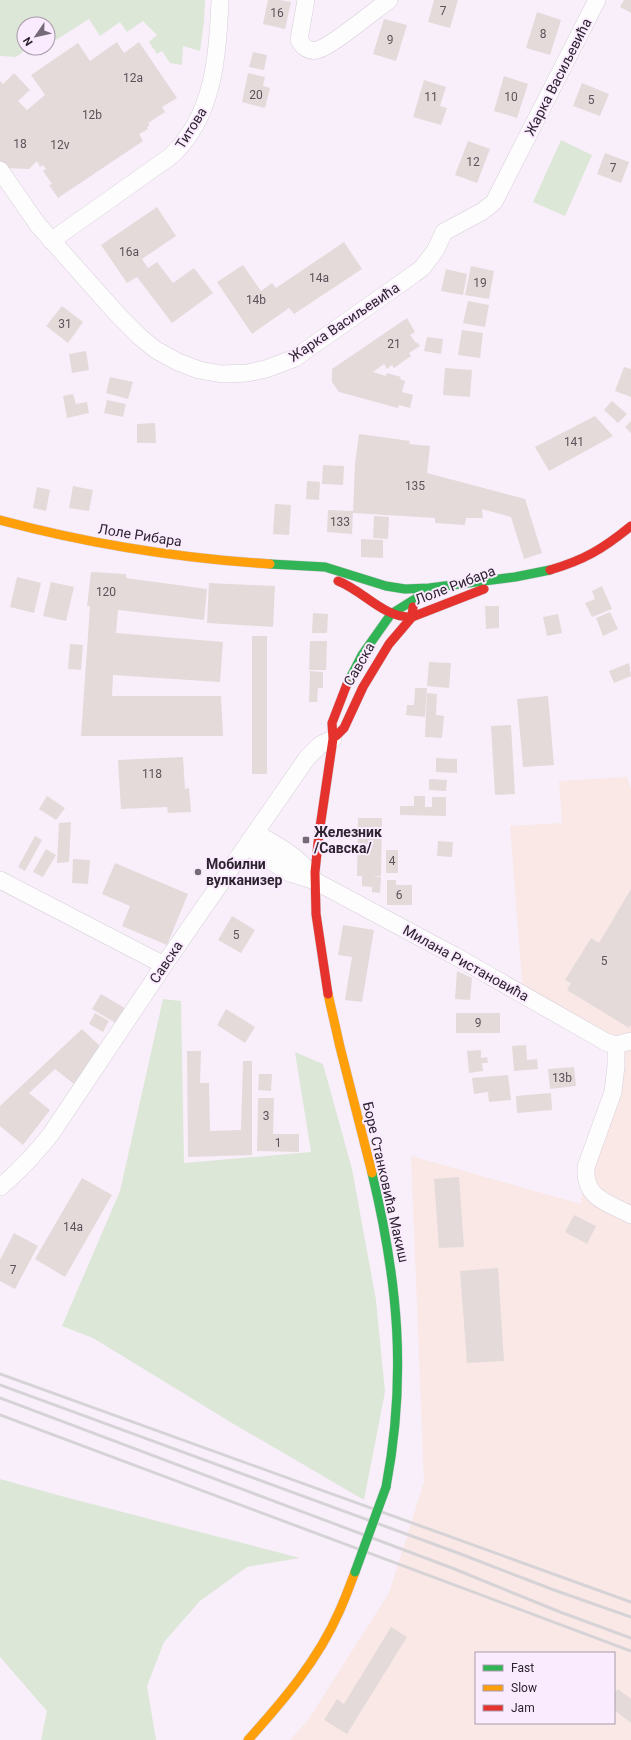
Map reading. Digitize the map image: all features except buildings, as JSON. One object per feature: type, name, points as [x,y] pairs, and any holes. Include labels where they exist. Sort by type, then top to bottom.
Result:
[{"type":"main road","name":"Лоле Рибара","points":[[0,520],[108,546],[208,559],[314,565],[335,569],[396,588],[431,589],[460,583],[511,578],[549,571],[582,559],[601,549],[631,526]]},
{"type":"main road","name":"Лоле Рибара","points":[[279,564],[330,578],[352,587],[391,614],[404,618],[412,617],[511,578]]},
{"type":"main road","points":[[396,588],[410,601],[413,607],[412,617]]},
{"type":"main road","name":"Савска","points":[[333,739],[332,723],[335,712],[351,674],[376,634],[391,614],[431,589]]},
{"type":"main road","name":"Савска","points":[[333,739],[344,728],[363,688],[389,644],[412,617]]},
{"type":"main road","name":"Боре Станковића Макиш","points":[[248,1740],[294,1686],[316,1653],[339,1613],[386,1488],[393,1449],[399,1379],[395,1298],[385,1230],[328,993],[319,936],[315,881],[333,739]]},
{"type":"street","name":"Титова","points":[[51,241],[168,158],[185,141],[202,114],[208,98],[215,55],[220,0]]},
{"type":"street","points":[[306,0],[299,36],[301,44],[306,48],[314,50],[320,48],[389,0]]},
{"type":"street","name":"Жарка Васиљевића","points":[[0,170],[29,214],[51,241],[140,338],[156,350],[178,362],[211,373],[234,374],[256,371],[295,358],[414,274],[422,268],[435,251],[444,232],[483,211],[494,202],[597,0]]},
{"type":"street","name":"Савска","points":[[0,1187],[21,1170],[36,1154],[51,1134],[164,965],[252,840],[307,758],[320,745],[333,739]]},
{"type":"street","name":"Милана Ристановића","points":[[252,840],[299,860],[307,868],[315,881],[462,960],[606,1042],[624,1043]]},
{"type":"street","points":[[0,880],[164,965]]},
{"type":"street","points":[[624,1043],[616,1066],[613,1092],[586,1167],[585,1176],[591,1192],[631,1215]]},
{"type":"shaded area","points":[[627,777],[631,789],[631,1740],[290,1740],[308,1720],[389,1593],[424,1482],[411,1156],[581,1204],[586,1167],[616,1045],[523,994],[510,826],[562,823],[559,781]]},
{"type":"green space","points":[[0,0],[205,0],[200,51],[183,46],[182,65],[170,63],[162,51],[157,54],[149,42],[157,35],[143,21],[127,32],[120,22],[100,36],[89,19],[56,40],[56,16],[16,16],[16,56],[17,56],[16,57],[0,56]]},
{"type":"green space","points":[[561,140],[592,155],[565,216],[533,202]]},
{"type":"green space","points":[[163,999],[181,1001],[184,1163],[311,1152],[295,1052],[323,1064],[352,1169],[376,1300],[385,1392],[364,1500],[232,1423],[93,1338],[62,1326],[120,1191]]},
{"type":"green space","points":[[0,1479],[300,1558],[247,1567],[200,1601],[164,1642],[147,1686],[156,1740],[41,1740],[47,1711],[0,1657]]},
{"type":"railway","points":[[0,1374],[631,1602]]},
{"type":"railway","points":[[0,1385],[458,1553],[554,1590],[631,1617]]},
{"type":"railway","points":[[0,1398],[452,1568],[560,1612],[631,1638]]},
{"type":"railway","points":[[0,1415],[631,1651]]},
{"type":"traffic: fast","points":[[270,564],[325,567],[386,586],[405,589],[429,588],[515,577],[550,570]]},
{"type":"traffic: fast","points":[[347,684],[362,655],[391,614],[431,589]]},
{"type":"traffic: fast","points":[[372,1173],[388,1252],[397,1329],[398,1368],[396,1407],[386,1487]]},
{"type":"traffic: fast","points":[[355,1572],[386,1487]]},
{"type":"traffic: slow","points":[[0,520],[33,529],[134,549],[202,558],[270,564]]},
{"type":"traffic: slow","points":[[328,994],[372,1173]]},
{"type":"traffic: slow","points":[[248,1740],[287,1695],[321,1647],[339,1612],[355,1572]]},
{"type":"traffic: jam","points":[[550,570],[593,553],[631,526]]},
{"type":"traffic: jam","points":[[338,581],[347,585],[383,609],[402,616],[412,617],[484,589]]},
{"type":"traffic: jam","points":[[336,736],[344,728],[363,687],[389,644],[412,617],[413,607]]},
{"type":"traffic: jam","points":[[328,994],[316,914],[315,872],[333,739],[332,723],[347,684]]},
{"type":"place","name":"Железник /Савска/","points":[[306,840]]},
{"type":"place","name":"Мобилни вулканизер","points":[[198,872]]}]
